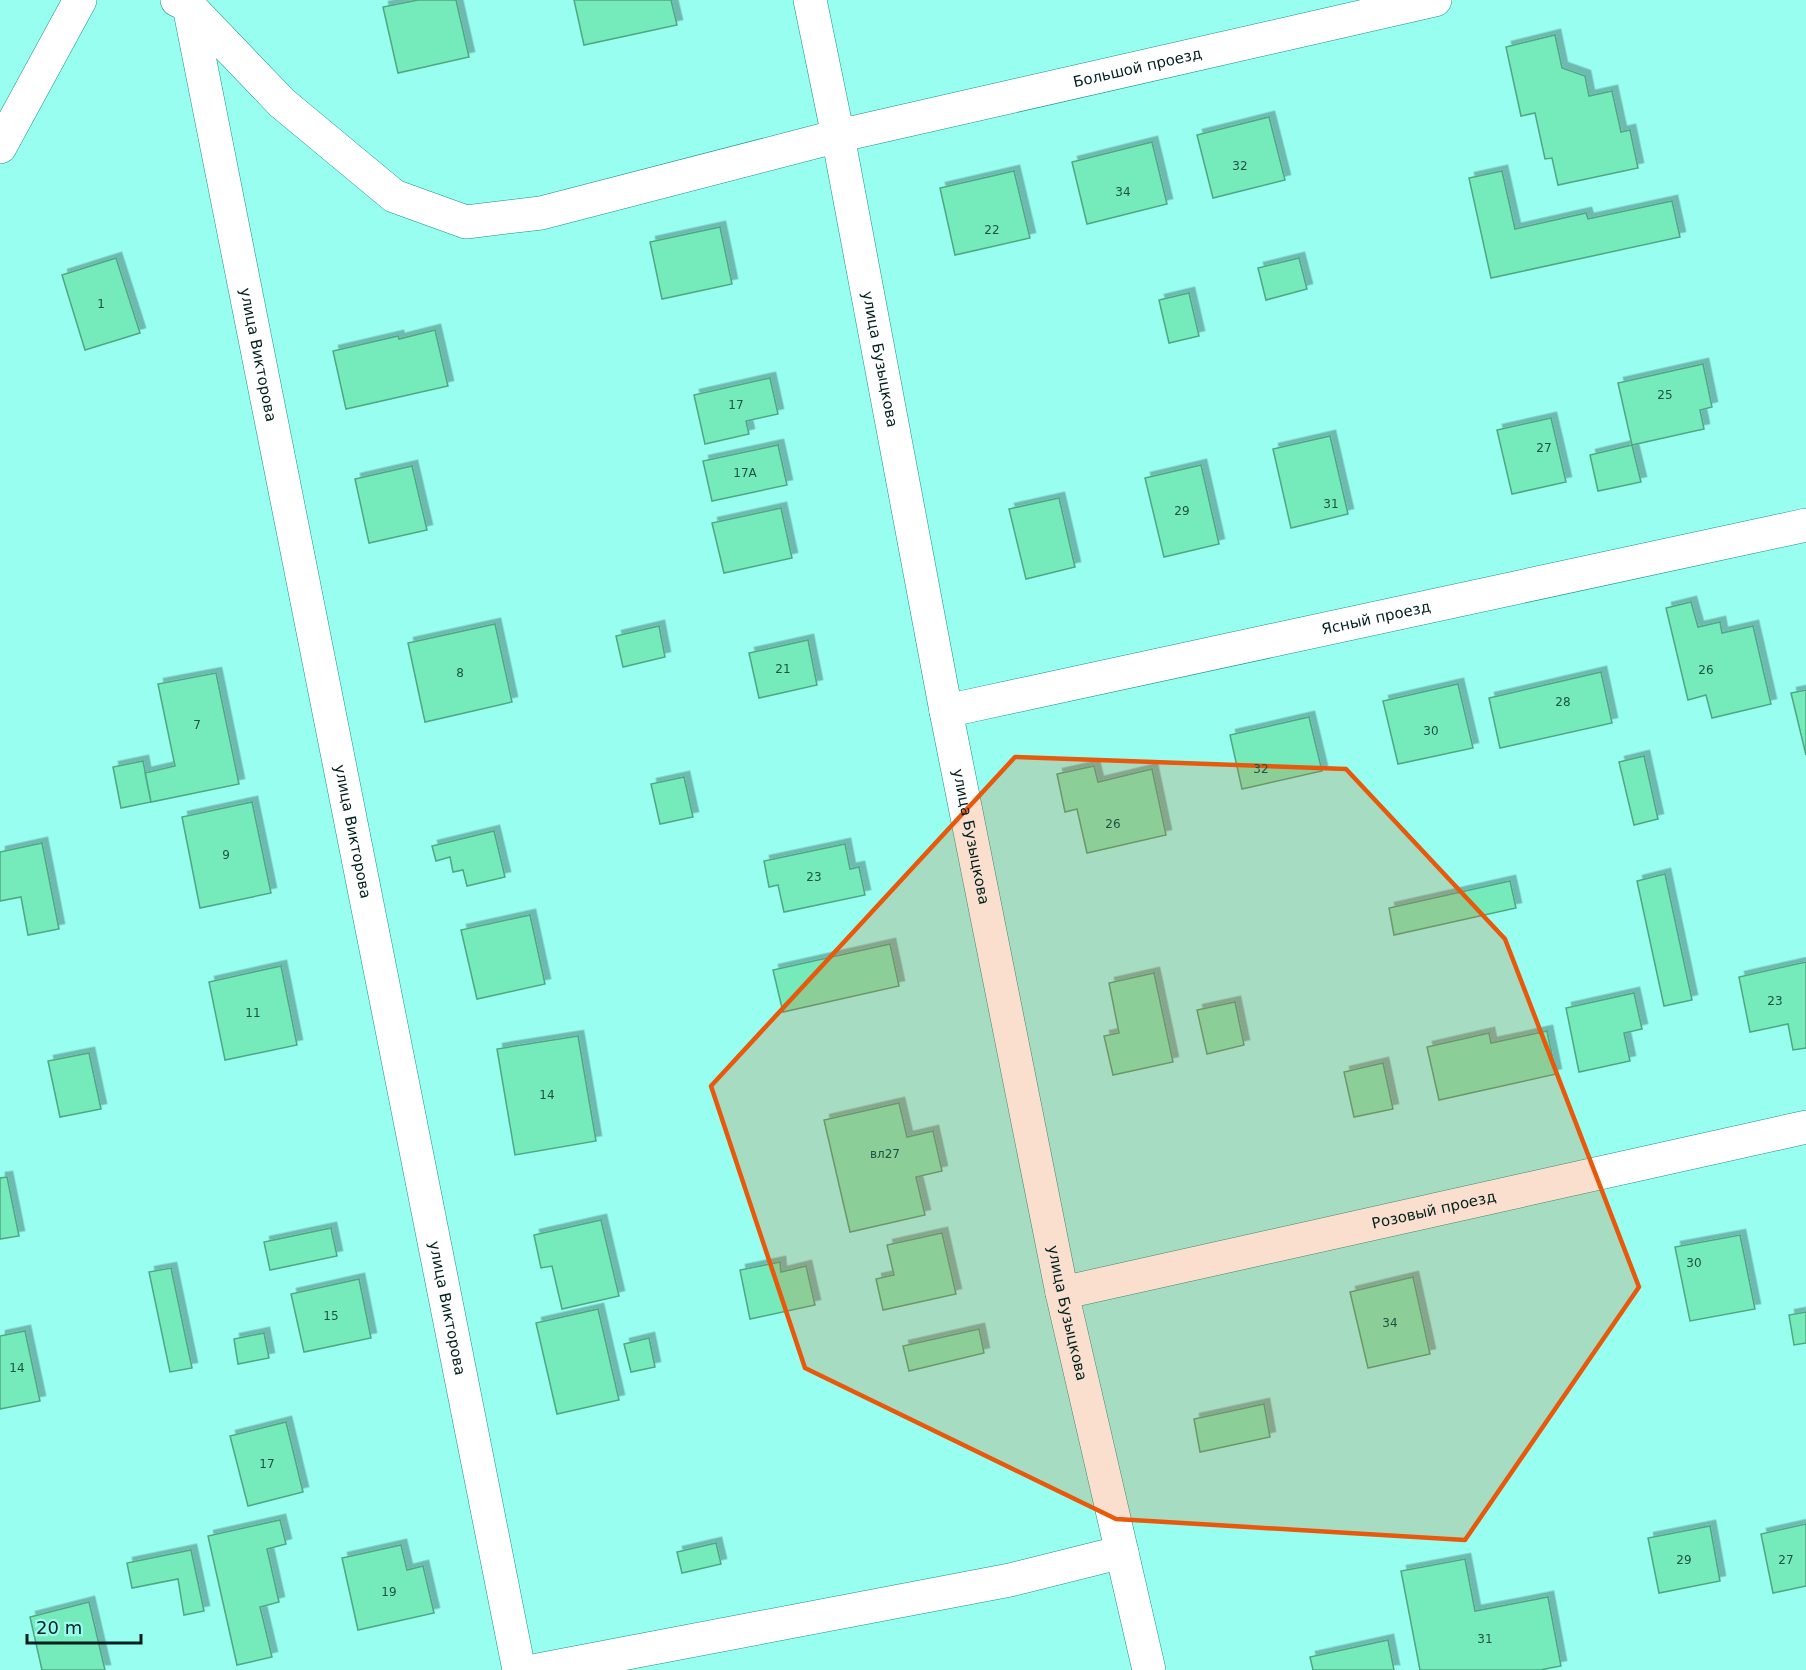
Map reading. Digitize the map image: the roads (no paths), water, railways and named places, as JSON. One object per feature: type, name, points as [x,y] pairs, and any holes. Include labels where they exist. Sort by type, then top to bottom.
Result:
[{"type":"street","points":[[0,147],[80,0]]},
{"type":"street","name":"улица Бузыцкова","points":[[810,0],[838,136],[946,711],[1062,1293],[1149,1670]]},
{"type":"street","name":"Большой проезд","points":[[183,3],[282,103],[393,196],[466,222],[541,213],[838,136],[1435,0]]},
{"type":"street","name":"улица Викторова","points":[[183,3],[519,1670]]},
{"type":"street","name":"Ясный проезд","points":[[946,711],[1806,525]]},
{"type":"street","name":"Розовый проезд","points":[[1062,1293],[1806,1127]]},
{"type":"street","points":[[538,1670],[1010,1580],[1122,1552]]}]
